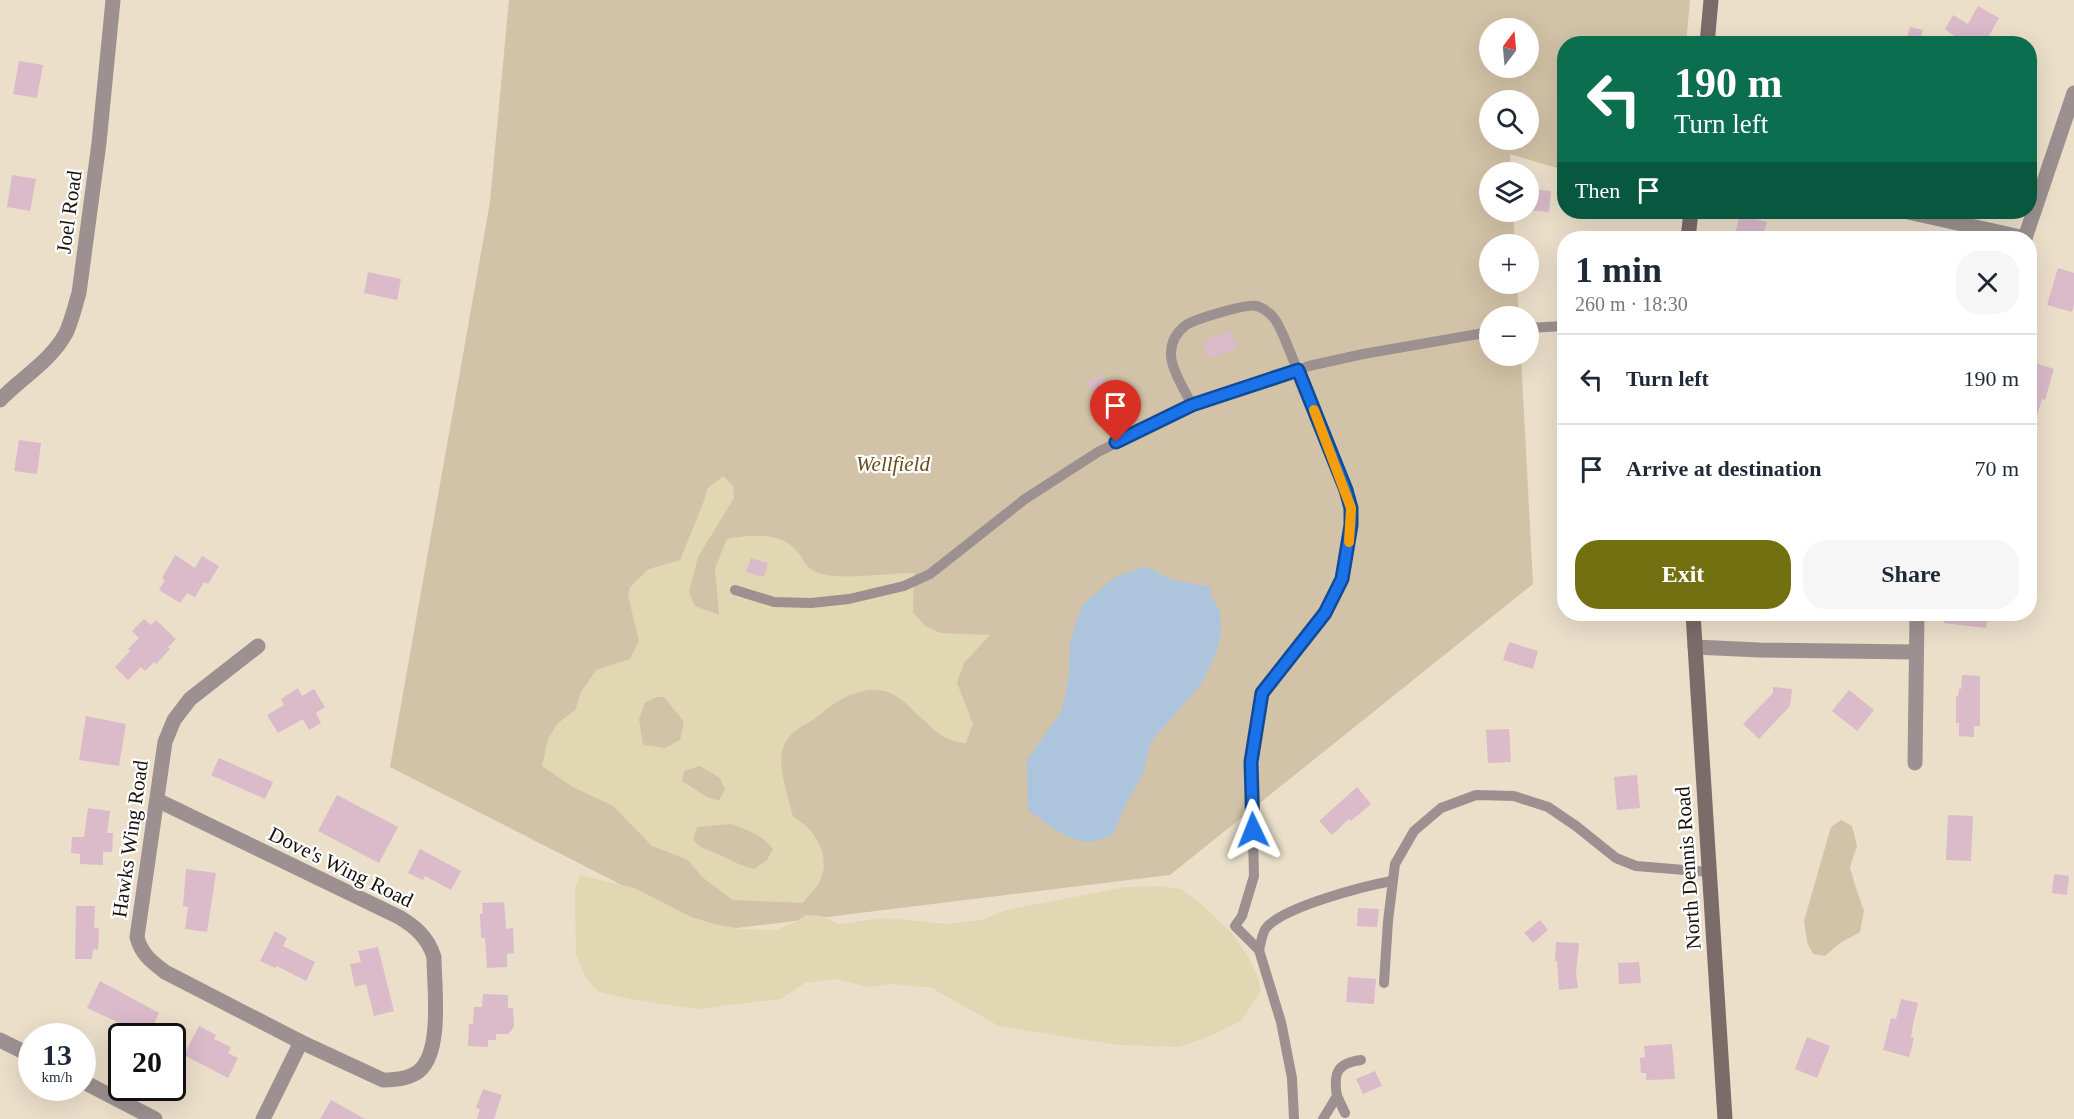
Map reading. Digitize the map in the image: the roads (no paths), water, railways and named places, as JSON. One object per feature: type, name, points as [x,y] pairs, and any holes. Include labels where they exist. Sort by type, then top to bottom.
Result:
[{"type":"main road","points":[[1708,36],[1711,0]]},
{"type":"main road","name":"North Dennis Road","points":[[1693,621],[1725,1119]]},
{"type":"street","name":"Joel Road","points":[[0,400],[44,361],[65,334],[73,315],[79,293],[99,143],[113,0]]},
{"type":"street","points":[[2037,202],[2074,93]]},
{"type":"street","points":[[1940,219],[1994,231]]},
{"type":"street","points":[[1915,763],[1917,621]]},
{"type":"street","name":"Hawks Wing Road","points":[[258,646],[190,699],[174,720],[165,742],[138,927],[140,947],[145,956],[165,972],[301,1042]]},
{"type":"street","points":[[1695,647],[1915,652]]},
{"type":"street","name":"Dove's Wing Road","points":[[157,800],[399,917],[411,924],[430,946],[434,957],[434,1030],[430,1053],[419,1071],[396,1080],[383,1080],[301,1042]]},
{"type":"street","points":[[0,1040],[18,1049]]},
{"type":"street","points":[[263,1119],[301,1042]]},
{"type":"street","points":[[96,1088],[155,1119]]},
{"type":"lane","points":[[1192,405],[1171,361],[1170,352],[1174,338],[1187,324],[1246,305],[1256,306],[1276,319],[1346,490],[1351,508],[1351,525],[1342,579],[1325,613],[1262,693],[1251,762],[1254,876],[1242,916],[1236,926],[1259,950],[1281,1022],[1292,1078],[1294,1119]]},
{"type":"lane","points":[[1539,327],[1557,326]]},
{"type":"lane","points":[[735,590],[774,602],[812,603],[849,599],[904,586],[930,574],[1025,499],[1098,452],[1192,405],[1298,370],[1363,354],[1479,334]]},
{"type":"lane","points":[[1384,983],[1395,864],[1414,831],[1441,808],[1476,795],[1514,796],[1548,807],[1616,858],[1636,866],[1709,872]]},
{"type":"lane","points":[[1259,950],[1265,929],[1276,919],[1339,893],[1392,881]]},
{"type":"lane","points":[[1345,1113],[1337,1096],[1335,1084],[1337,1073],[1340,1066],[1350,1061],[1361,1060]]},
{"type":"lane","points":[[1323,1119],[1337,1096]]},
{"type":"water","points":[[1146,566],[1173,580],[1211,587],[1210,594],[1220,612],[1221,633],[1216,654],[1201,684],[1150,743],[1143,774],[1112,836],[1091,842],[1079,841],[1056,830],[1028,810],[1027,760],[1062,710],[1069,676],[1070,641],[1082,605],[1115,577]]},
{"type":"park label","name":"Wellfield","points":[[893,464]]}]
